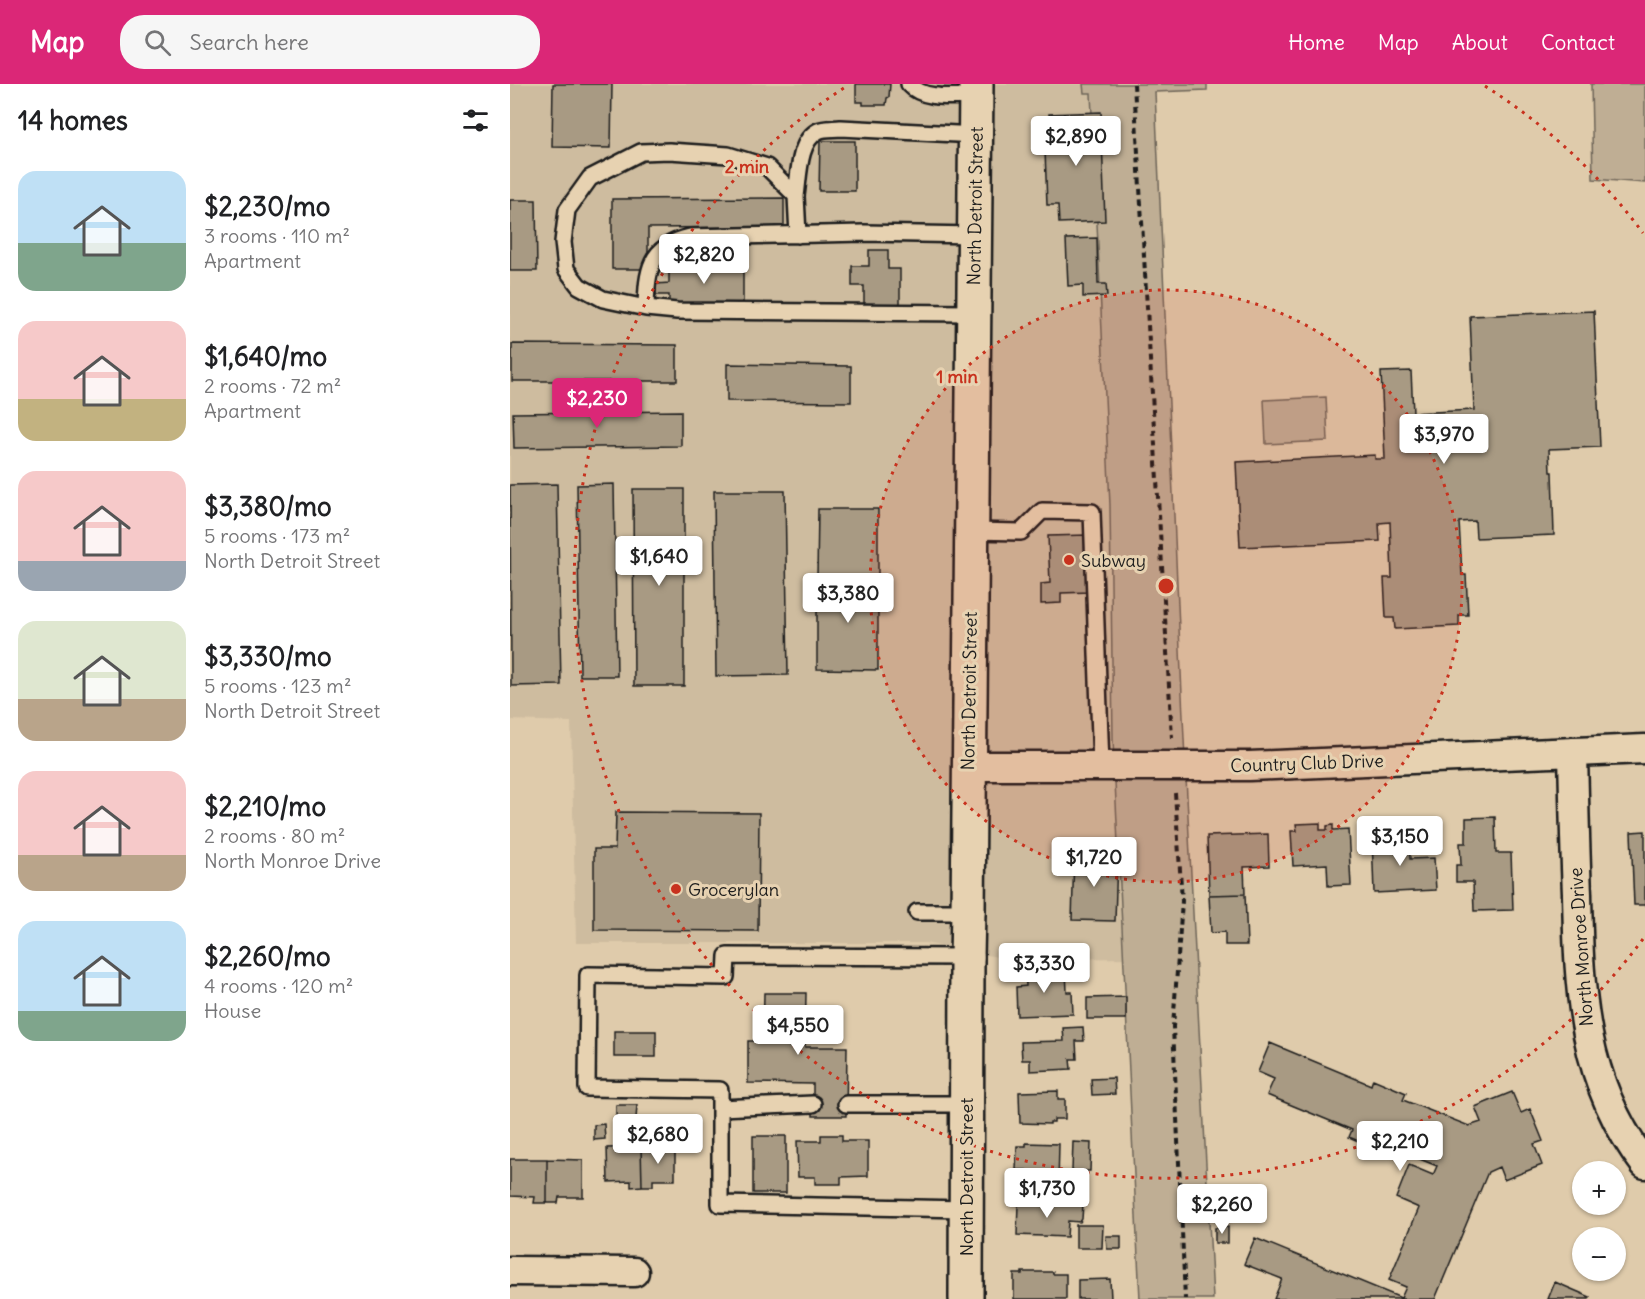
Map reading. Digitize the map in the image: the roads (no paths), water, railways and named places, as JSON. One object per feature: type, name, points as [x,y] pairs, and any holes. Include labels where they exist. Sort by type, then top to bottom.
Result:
[{"type":"main road","name":"North Detroit Street","points":[[966,1299],[968,766],[976,90]]},
{"type":"street","name":"Country Club Drive","points":[[968,766],[1249,766],[1645,749]]},
{"type":"street","name":"North Monroe Drive","points":[[1573,752],[1581,1000],[1586,1029],[1591,1053],[1607,1099],[1623,1131],[1645,1164]]},
{"type":"street","points":[[510,1270],[634,1272]]},
{"type":"lane","points":[[909,84],[914,90],[926,94],[976,90]]},
{"type":"lane","points":[[798,235],[796,196],[802,156],[807,139],[819,131],[841,128],[976,135]]},
{"type":"lane","points":[[796,196],[767,166],[728,155],[669,151],[641,152],[590,178],[567,210],[563,242],[566,269],[579,286],[603,299],[645,308],[677,311],[974,313]]},
{"type":"lane","points":[[645,308],[652,262],[661,249],[674,241],[690,237],[975,235]]},
{"type":"lane","points":[[971,531],[1021,532],[1042,511],[1092,512],[1101,766]]},
{"type":"lane","points":[[918,912],[968,912]]},
{"type":"lane","points":[[966,1209],[720,1204],[720,1089],[587,1088],[588,975],[726,977],[727,956],[967,957]]},
{"type":"lane","points":[[720,1108],[813,1104]]},
{"type":"lane","points":[[846,1104],[967,1104]]},
{"type":"place","name":"Subway","points":[[1069,560]]},
{"type":"place","name":"Grocerylan","points":[[676,889]]}]
